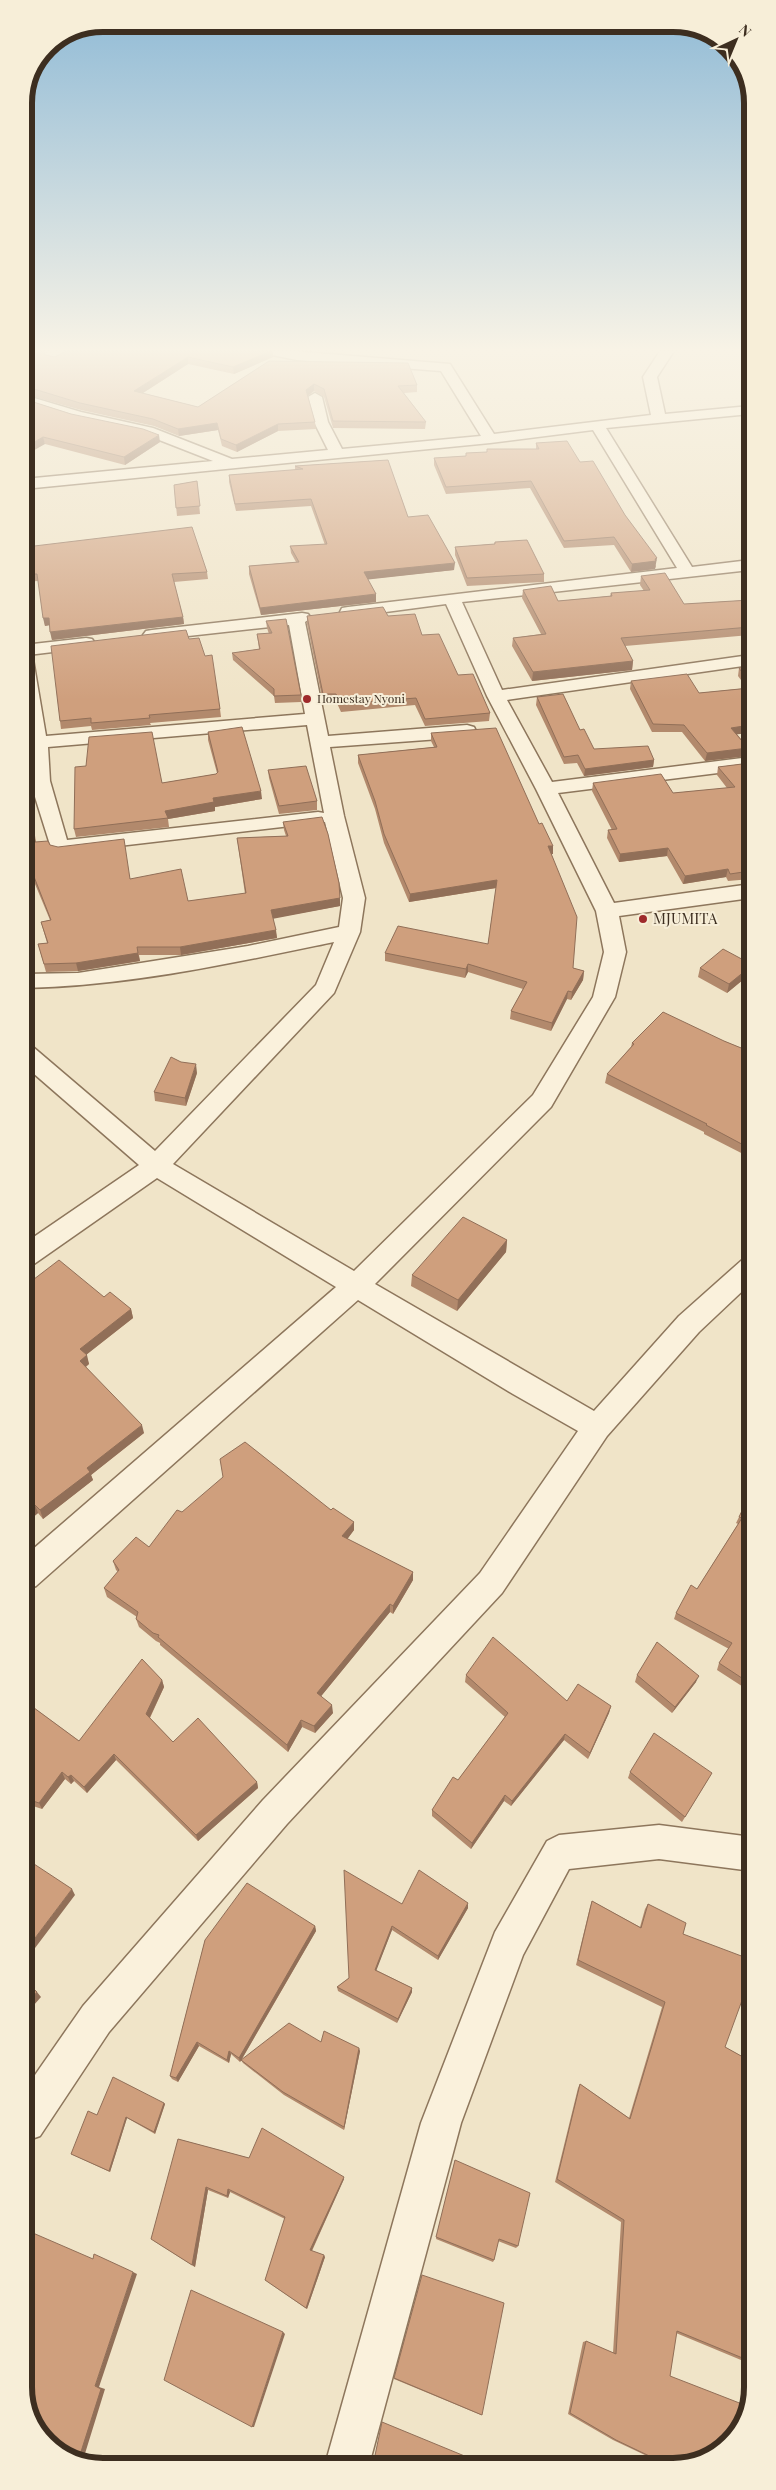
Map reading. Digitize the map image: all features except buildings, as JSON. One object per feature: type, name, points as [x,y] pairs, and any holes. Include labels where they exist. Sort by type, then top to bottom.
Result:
[{"type":"street","points":[[32,483],[192,467]]},
{"type":"street","points":[[623,467],[688,572]]},
{"type":"street","points":[[335,614],[452,598],[744,566]]},
{"type":"street","points":[[32,1571],[356,1286],[542,1100],[604,997],[615,952],[607,911],[546,789],[496,728],[496,696],[452,598]]},
{"type":"street","points":[[32,1252],[156,1166],[326,988],[349,932],[354,898],[334,816],[319,742],[305,618],[140,637]]},
{"type":"street","points":[[32,649],[101,641]]},
{"type":"street","points":[[496,696],[744,661]]},
{"type":"street","points":[[32,706],[38,742],[40,781],[59,847],[334,816]]},
{"type":"street","points":[[38,742],[315,719]]},
{"type":"street","points":[[319,742],[496,728]]},
{"type":"street","points":[[546,789],[744,764]]},
{"type":"street","points":[[607,911],[744,892]]},
{"type":"street","points":[[32,980],[78,980],[248,953],[349,932]]},
{"type":"street","points":[[32,1059],[156,1166],[523,1386],[597,1427]]},
{"type":"street","points":[[32,2113],[96,2019],[275,1812],[492,1583],[597,1427],[689,1324],[744,1273]]},
{"type":"street","points":[[349,2457],[441,2123],[508,1945],[559,1854],[659,1842],[744,1853]]},
{"type":"place","name":"Homestay Nyoni","points":[[307,699]]},
{"type":"place","name":"MJUMITA","points":[[643,919]]}]
